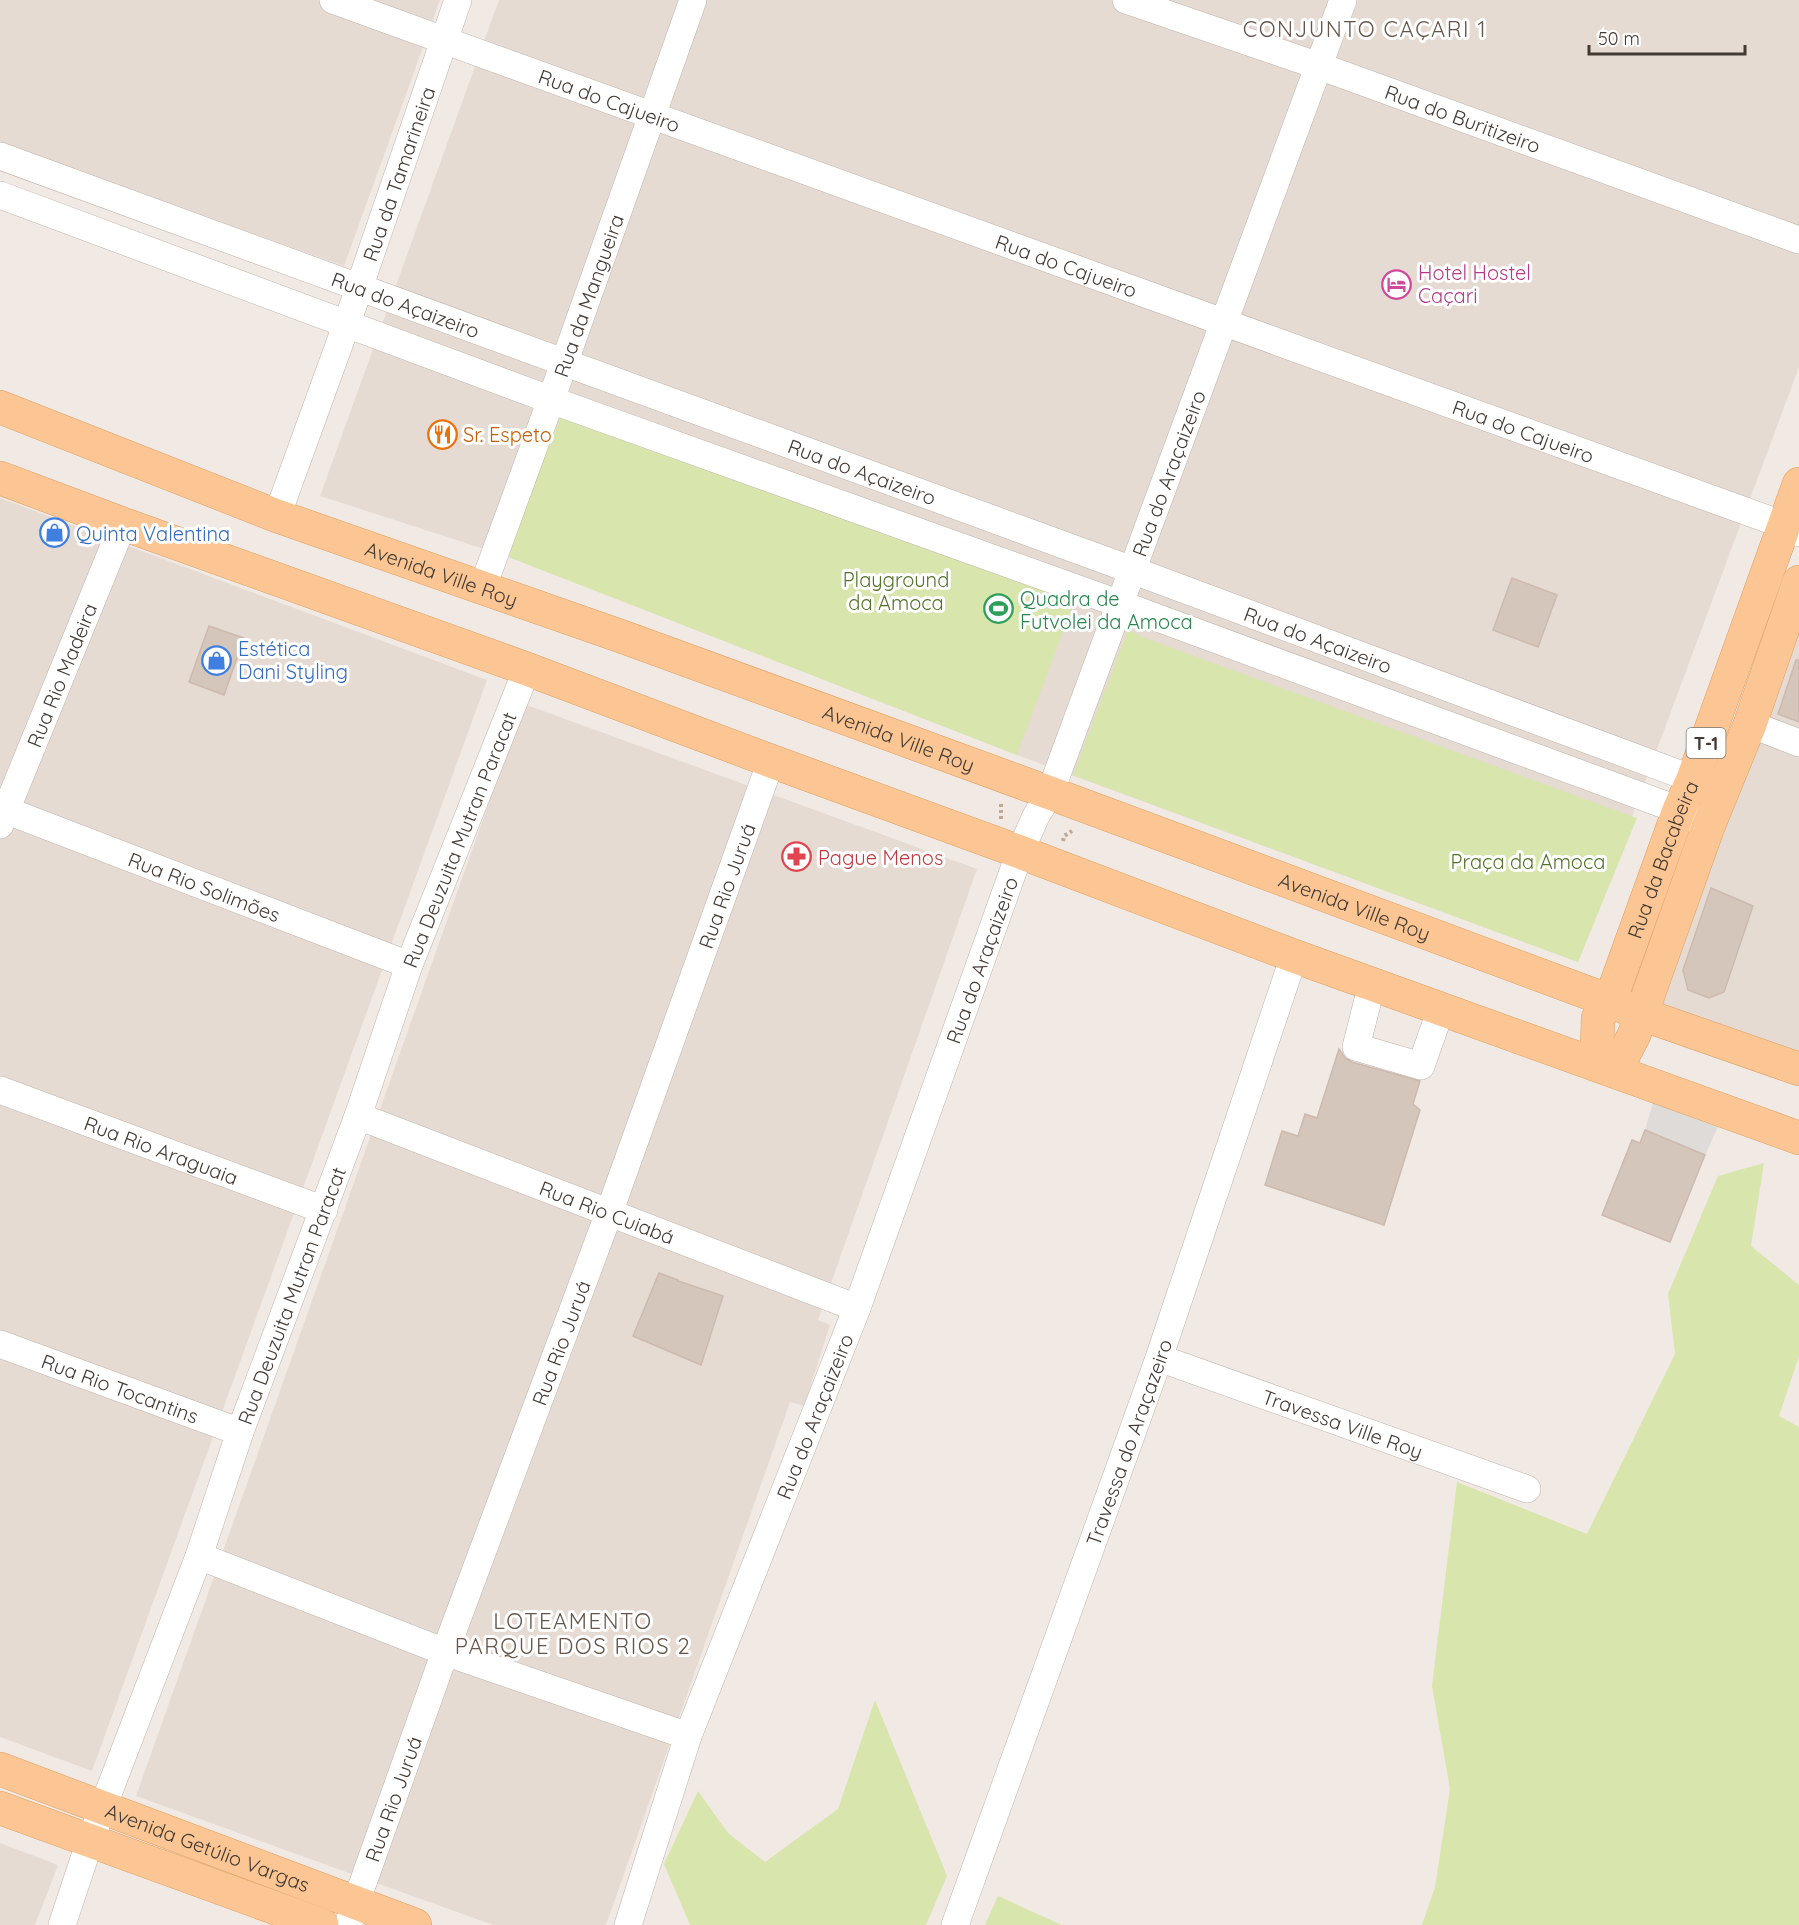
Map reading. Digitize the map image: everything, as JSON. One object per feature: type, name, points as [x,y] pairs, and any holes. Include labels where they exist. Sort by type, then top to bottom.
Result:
[{"type":"main road","name":"Avenida Ville Roy","points":[[0,407],[277,516],[626,638],[1050,793],[1641,1014],[1799,1069]]},
{"type":"main road","points":[[0,478],[527,669],[1020,852],[1294,957],[1799,1138]]},
{"type":"main road","name":"Rua da Bacabeira","points":[[1799,484],[1791,529],[1679,810],[1610,1001],[1598,1018],[1597,1048],[1608,1068],[1630,1045],[1708,827],[1750,723],[1799,582]]},
{"type":"main road","name":"Avenida Getúlio Vargas","points":[[0,1769],[104,1807],[351,1914],[415,1925]]},
{"type":"main road","name":"Avenida Getúlio Vargas","points":[[0,1808],[322,1925]]},
{"type":"street","name":"Rua do Cajueiro","points":[[333,0],[1791,529]]},
{"type":"street","name":"Rua da Tamarineira","points":[[277,516],[360,286],[458,0]]},
{"type":"street","name":"Rua da Mangueira","points":[[482,589],[693,0]]},
{"type":"street","name":"Rua do Buritizeiro","points":[[1126,0],[1319,66],[1799,240]]},
{"type":"street","name":"Rua do Araçaizeiro","points":[[628,1925],[688,1736],[858,1308],[1020,852],[1036,816],[1050,793],[1343,0]]},
{"type":"street","name":"Rua do Açaizeiro","points":[[0,156],[1132,570],[1693,779],[1721,795]]},
{"type":"street","name":"Rua do Açaizeiro","points":[[0,195],[551,400],[1120,604],[1679,810],[1708,827]]},
{"type":"street","name":"Rua Rio Madeira","points":[[2,815],[123,524]]},
{"type":"street","name":"Rua Deuzuita Mutran Paracat","points":[[62,1925],[90,1841],[199,1556],[240,1432],[324,1210],[409,965],[527,669]]},
{"type":"street","points":[[1750,723],[1799,743]]},
{"type":"street","name":"Rua Rio Juruá","points":[[351,1914],[609,1214],[771,761]]},
{"type":"street","name":"Rua Rio Solimões","points":[[2,815],[409,965]]},
{"type":"street","name":"Travessa do Araçazeiro","points":[[955,1925],[1159,1358],[1294,957]]},
{"type":"street","points":[[1372,984],[1356,1047],[1420,1066],[1442,1009]]},
{"type":"street","name":"Rua Rio Araguaia","points":[[0,1090],[324,1210]]},
{"type":"street","name":"Rua Rio Cuiabá","points":[[358,1116],[858,1308]]},
{"type":"street","name":"Rua Rio Tocantins","points":[[0,1344],[240,1432]]},
{"type":"street","name":"Travessa Ville Roy","points":[[1159,1358],[1527,1489]]},
{"type":"street","points":[[199,1556],[446,1652],[688,1736]]},
{"type":"shaded area","points":[[0,0],[440,0],[344,266],[0,144]]},
{"type":"shaded area","points":[[499,0],[1799,0],[1799,367],[1578,962],[1017,755],[506,556],[320,496]]},
{"type":"shaded area","points":[[0,498],[487,680],[92,1771],[0,1737]]},
{"type":"shaded area","points":[[1799,616],[1799,1052],[1658,1004]]},
{"type":"shaded area","points":[[524,704],[977,869],[818,1320],[830,1325],[804,1406],[790,1402],[606,1925],[493,1925],[136,1796]]},
{"type":"shaded area","points":[[1653,1103],[1718,1127],[1705,1155],[1645,1130]]},
{"type":"shaded area","points":[[0,1843],[58,1865],[35,1925],[0,1925]]},
{"type":"green space","name":"Playground da Amoca","points":[[562,414],[1076,597],[1017,755],[506,556]]},
{"type":"green space","name":"Praça da Amoca","points":[[1128,630],[1637,818],[1578,962],[1073,775]]},
{"type":"green space","points":[[1764,1163],[1751,1246],[1799,1285],[1799,1356],[1779,1416],[1799,1427],[1799,1925],[1422,1925],[1435,1887],[1450,1789],[1432,1686],[1457,1482],[1587,1534],[1675,1354],[1668,1294],[1718,1176]]},
{"type":"green space","points":[[875,1700],[947,1876],[926,1925],[690,1925],[664,1864],[698,1791],[728,1833],[765,1862],[838,1809]]},
{"type":"green space","points":[[998,1896],[1062,1925],[985,1925]]},
{"type":"building","points":[[1512,578],[1557,595],[1538,647],[1493,630]]},
{"type":"building","name":"Estética Dani Styling","points":[[209,626],[244,638],[224,695],[189,682]]},
{"type":"building","points":[[1796,660],[1799,660],[1799,722],[1778,714]]},
{"type":"building","points":[[1711,888],[1753,906],[1724,992],[1709,998],[1688,990],[1683,970]]},
{"type":"building","points":[[1339,1049],[1345,1058],[1352,1062],[1420,1081],[1413,1104],[1420,1110],[1384,1225],[1265,1185],[1282,1131],[1298,1136],[1305,1114],[1317,1118]]},
{"type":"building","points":[[1645,1130],[1705,1155],[1670,1242],[1602,1215],[1632,1140],[1640,1143]]},
{"type":"building","points":[[659,1273],[723,1296],[701,1365],[633,1336]]},
{"type":"place","name":"Hotel Hostel Caçari","points":[[1397,284]]},
{"type":"place","name":"Sr. Espeto","points":[[442,434]]},
{"type":"place","name":"Quinta Valentina","points":[[55,533]]},
{"type":"place","name":"Quadra de Futvolei da Amoca","points":[[999,609]]},
{"type":"place","name":"Estética Dani Styling","points":[[217,660]]},
{"type":"place","name":"Pague Menos","points":[[797,857]]},
{"type":"district","name":"CONJUNTO CAÇARI 1","points":[[1365,29]]},
{"type":"district","name":"LOTEAMENTO PARQUE DOS RIOS 2","points":[[573,1634]]}]
